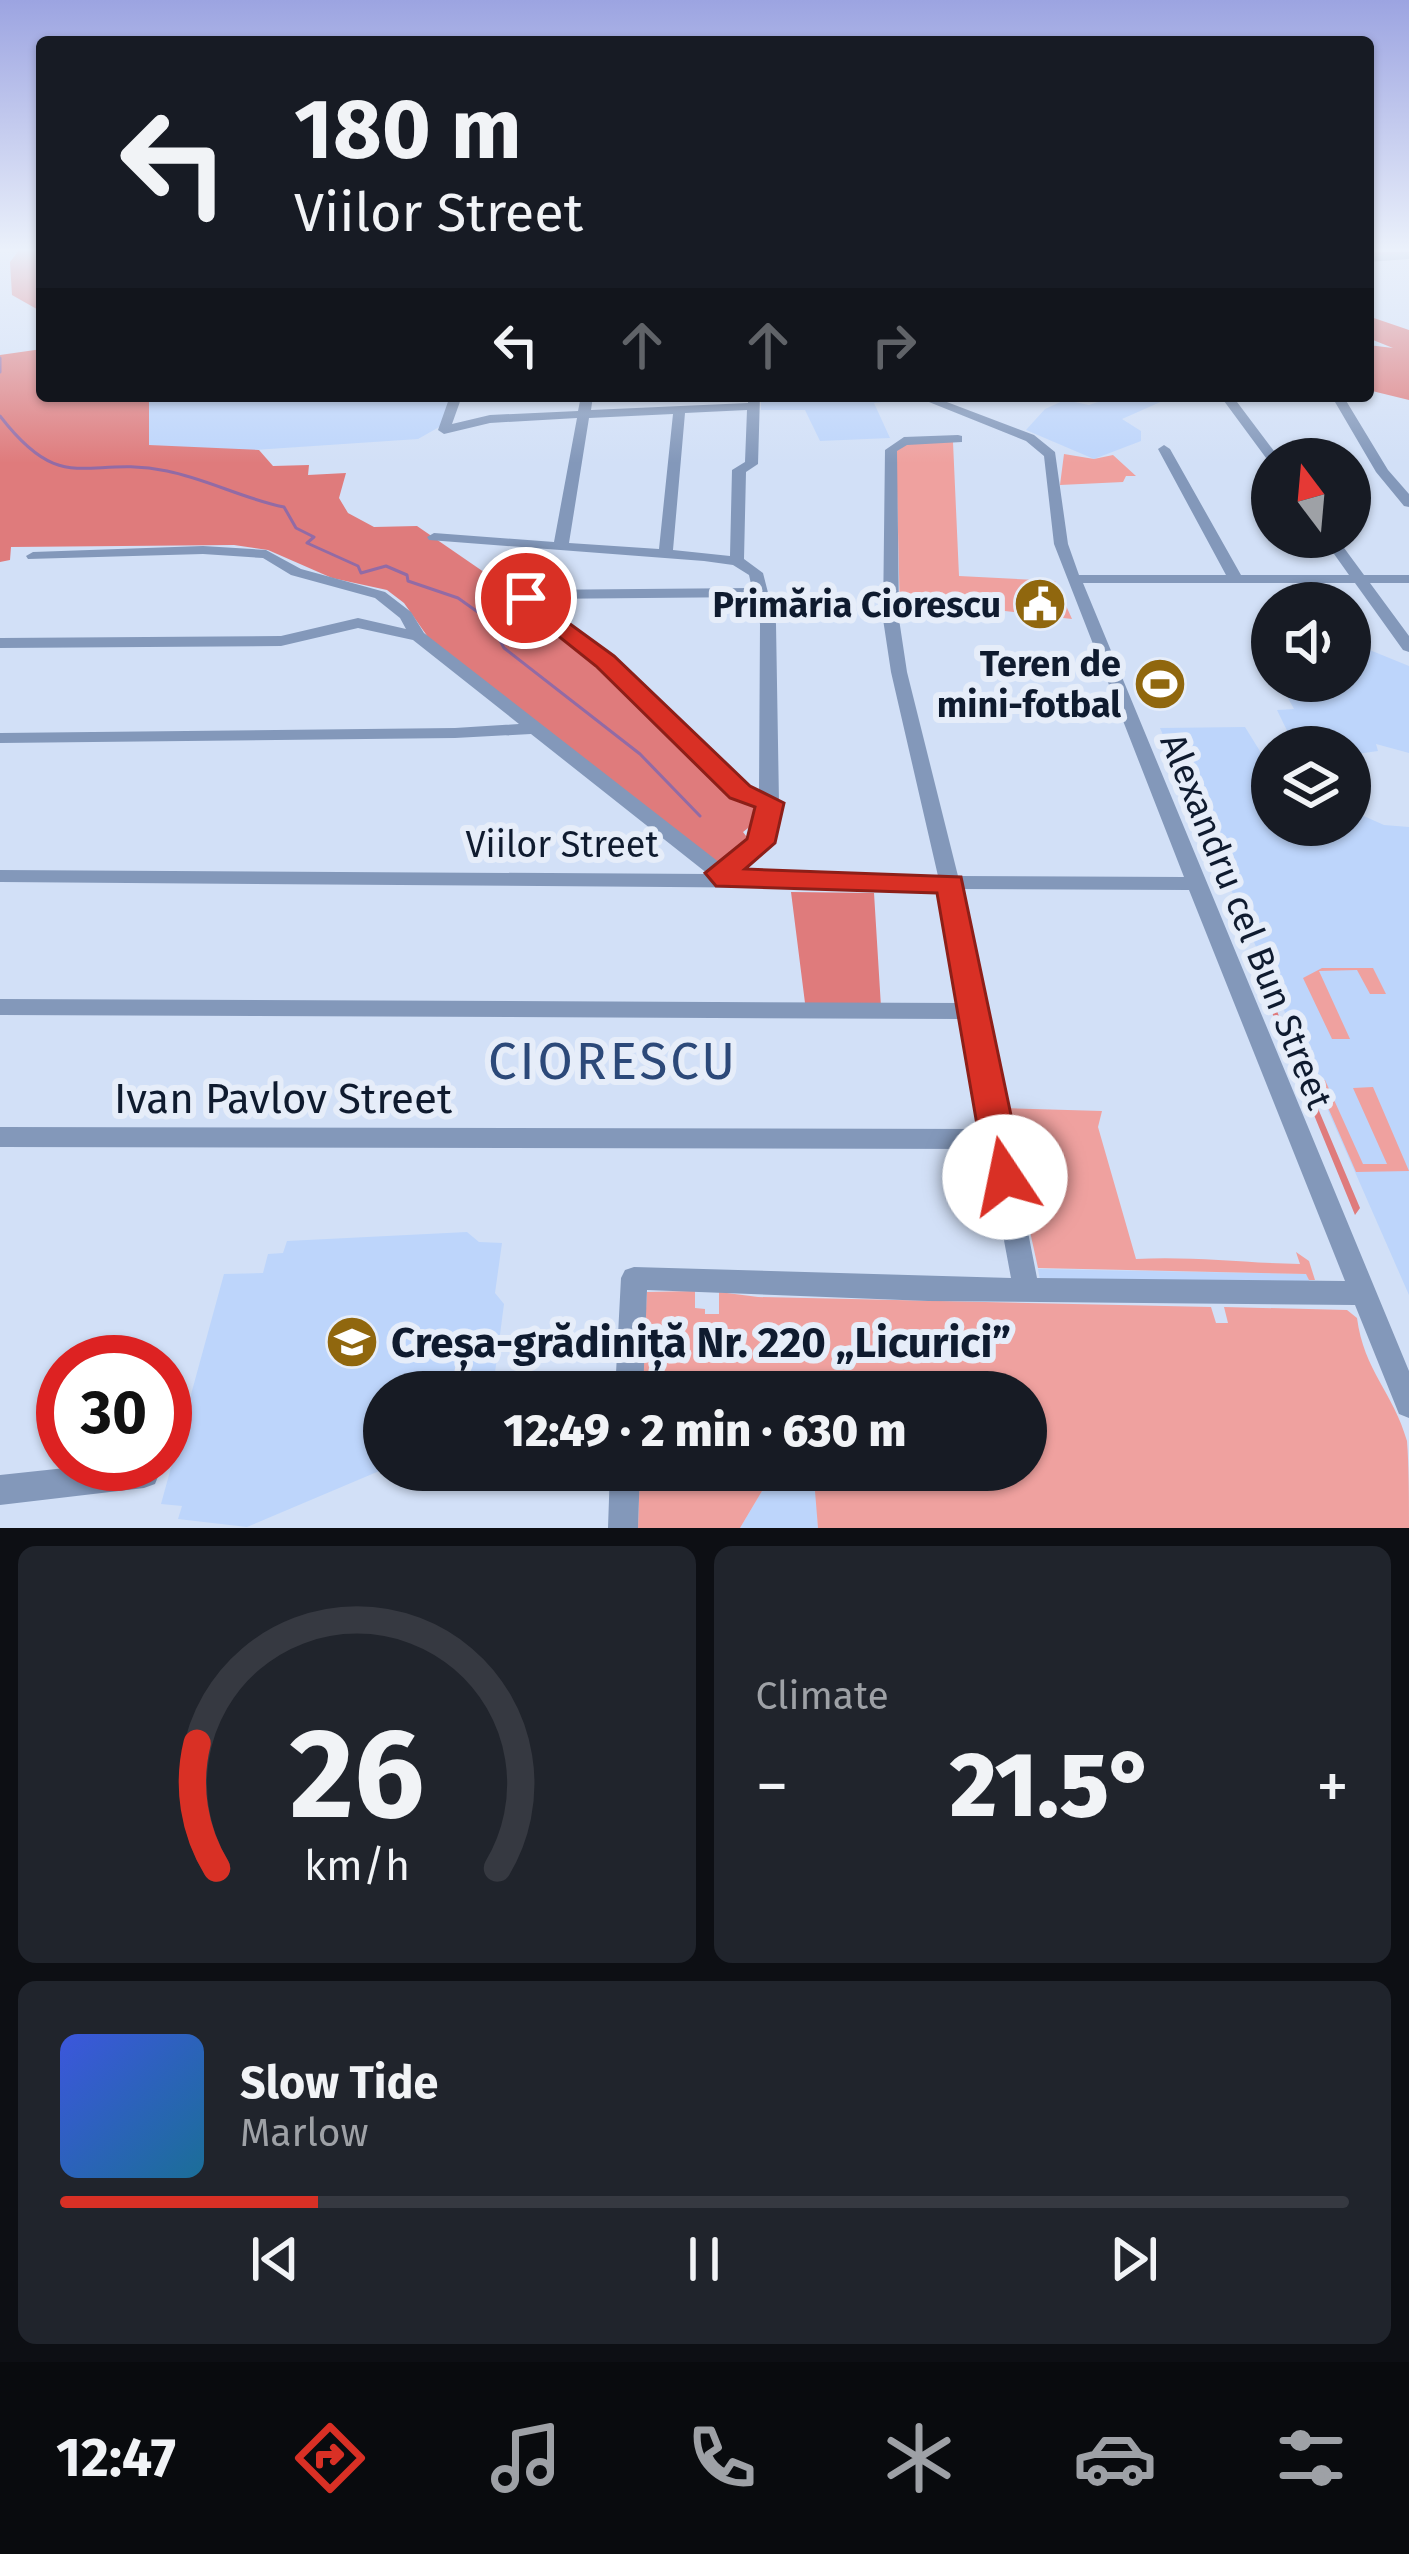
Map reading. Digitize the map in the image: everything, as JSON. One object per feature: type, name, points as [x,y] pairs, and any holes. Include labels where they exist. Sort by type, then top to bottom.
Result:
[{"type":"street","points":[[454,402],[444,430],[490,419],[680,412],[747,402]]},
{"type":"street","points":[[561,545],[586,402]]},
{"type":"street","points":[[737,561],[739,470],[751,464],[754,402]]},
{"type":"street","name":"Alexandru cel Bun Street","points":[[934,402],[1047,449],[1061,544],[1073,579],[1409,1405]]},
{"type":"street","points":[[1231,402],[1258,438]]},
{"type":"street","points":[[1341,402],[1383,472],[1409,503]]},
{"type":"street","points":[[666,553],[680,412]]},
{"type":"street","points":[[958,440],[904,441],[892,448],[891,619],[913,740],[950,884],[1026,1290]]},
{"type":"street","points":[[1164,449],[1236,579]]},
{"type":"street","points":[[33,556],[187,550],[266,554],[296,572],[380,595],[406,615],[418,636],[724,876],[761,843],[770,803],[768,624],[756,573],[737,561],[666,553],[434,537]]},
{"type":"street","points":[[1344,558],[1409,646]]},
{"type":"street","points":[[1073,579],[1409,579]]},
{"type":"street","points":[[762,592],[527,595],[528,601],[605,661],[740,792],[770,803]]},
{"type":"street","points":[[0,643],[281,641],[358,623],[418,636]]},
{"type":"street","points":[[0,738],[536,728]]},
{"type":"street","name":"Viilor Street","points":[[0,876],[724,876],[950,884],[1195,884]]},
{"type":"street","points":[[0,1007],[973,1011]]},
{"type":"street","name":"Ivan Pavlov Street","points":[[0,1137],[998,1139]]},
{"type":"street","points":[[630,1371],[634,1278],[1026,1290],[1364,1293]]},
{"type":"street","points":[[0,1490],[36,1486]]},
{"type":"street","points":[[623,1528],[624,1491]]},
{"type":"shaded area","points":[[1374,320],[1409,330],[1409,400],[1374,391],[1374,346],[1393,348],[1374,340]]},
{"type":"shaded area","points":[[36,350],[36,402],[149,402],[149,445],[259,450],[273,466],[309,465],[308,475],[346,473],[339,498],[348,513],[374,527],[417,526],[545,614],[759,803],[761,818],[743,832],[753,845],[723,863],[714,862],[430,640],[404,603],[387,590],[332,578],[268,550],[234,545],[11,547],[10,560],[0,562],[0,355]]},
{"type":"shaded area","points":[[148,402],[450,402],[441,426],[418,439],[225,452],[148,445]]},
{"type":"shaded area","points":[[761,402],[883,402],[874,403],[890,438],[820,441],[805,410],[761,410]]},
{"type":"shaded area","points":[[1061,402],[1160,402],[1122,419],[1141,431],[1141,441],[1094,459],[1026,430],[1045,409]]},
{"type":"shaded area","points":[[905,442],[953,442],[959,576],[1055,581],[1072,619],[979,608],[900,614],[896,448]]},
{"type":"shaded area","points":[[1064,454],[1094,459],[1113,455],[1136,476],[1126,476],[1123,482],[1060,485]]},
{"type":"shaded area","points":[[1371,651],[1409,666],[1409,753],[1376,744],[1378,751],[1371,752],[1371,726],[1285,726],[1277,710],[1294,709],[1290,702],[1371,702]]},
{"type":"shaded area","points":[[1245,727],[1251,737],[1251,846],[1371,846],[1371,819],[1409,827],[1409,1295],[1160,728]]},
{"type":"shaded area","points":[[791,892],[874,893],[881,1007],[805,1003]]},
{"type":"shaded area","points":[[1322,968],[1373,968],[1386,994],[1370,994],[1357,970],[1319,971],[1350,1039],[1332,1039],[1303,978]]},
{"type":"shaded area","points":[[1255,971],[1260,971],[1360,1208],[1355,1215]]},
{"type":"shaded area","points":[[1316,1080],[1325,1080],[1363,1164],[1387,1164],[1353,1088],[1373,1087],[1409,1171],[1356,1172]]},
{"type":"shaded area","points":[[1003,1108],[1102,1111],[1098,1127],[1136,1259],[1300,1264],[1296,1252],[1309,1261],[1315,1280],[1306,1274],[1038,1268]]},
{"type":"shaded area","name":"Creșa-grădiniță Nr. 220 „Licurici”","points":[[467,1232],[479,1242],[502,1243],[495,1293],[504,1304],[495,1371],[363,1371],[363,1478],[247,1527],[178,1519],[182,1506],[161,1504],[165,1491],[192,1491],[192,1391],[224,1274],[263,1273],[268,1254],[283,1253],[287,1241]]},
{"type":"shaded area","points":[[1038,1269],[1307,1274],[1311,1286],[1040,1280]]},
{"type":"shaded area","points":[[695,1291],[695,1308],[705,1309],[705,1314],[719,1314],[719,1292],[758,1297],[1211,1307],[1216,1323],[1228,1323],[1224,1307],[1347,1310],[1357,1318],[1366,1353],[1407,1441],[1409,1528],[818,1528],[815,1491],[1047,1491],[1047,1371],[642,1371],[647,1292]]},
{"type":"shaded area","points":[[639,1491],[762,1491],[740,1528],[638,1528]]},
{"type":"shaded area","points":[[762,1491],[816,1491],[818,1528],[740,1528]]},
{"type":"waterway","points":[[0,358],[0,372]]},
{"type":"waterway","points":[[0,416],[22,441],[60,465],[167,471],[284,507],[296,528],[314,537],[307,543],[358,566],[361,573],[386,566],[407,575],[408,581],[458,598],[489,620],[504,648],[640,754],[700,816]]},
{"type":"place","name":"Primăria Ciorescu","points":[[1040,604]]},
{"type":"place","name":"Teren de mini-fotbal","points":[[1160,684]]},
{"type":"place","name":"Creșa-grădiniță Nr. 220 „Licurici”","points":[[352,1342]]},
{"type":"district","name":"CIORESCU","points":[[613,1061]]},
{"type":"route","points":[[526,598],[605,661],[740,792],[770,803],[761,843],[720,873],[727,879],[950,884],[1005,1177]]}]
